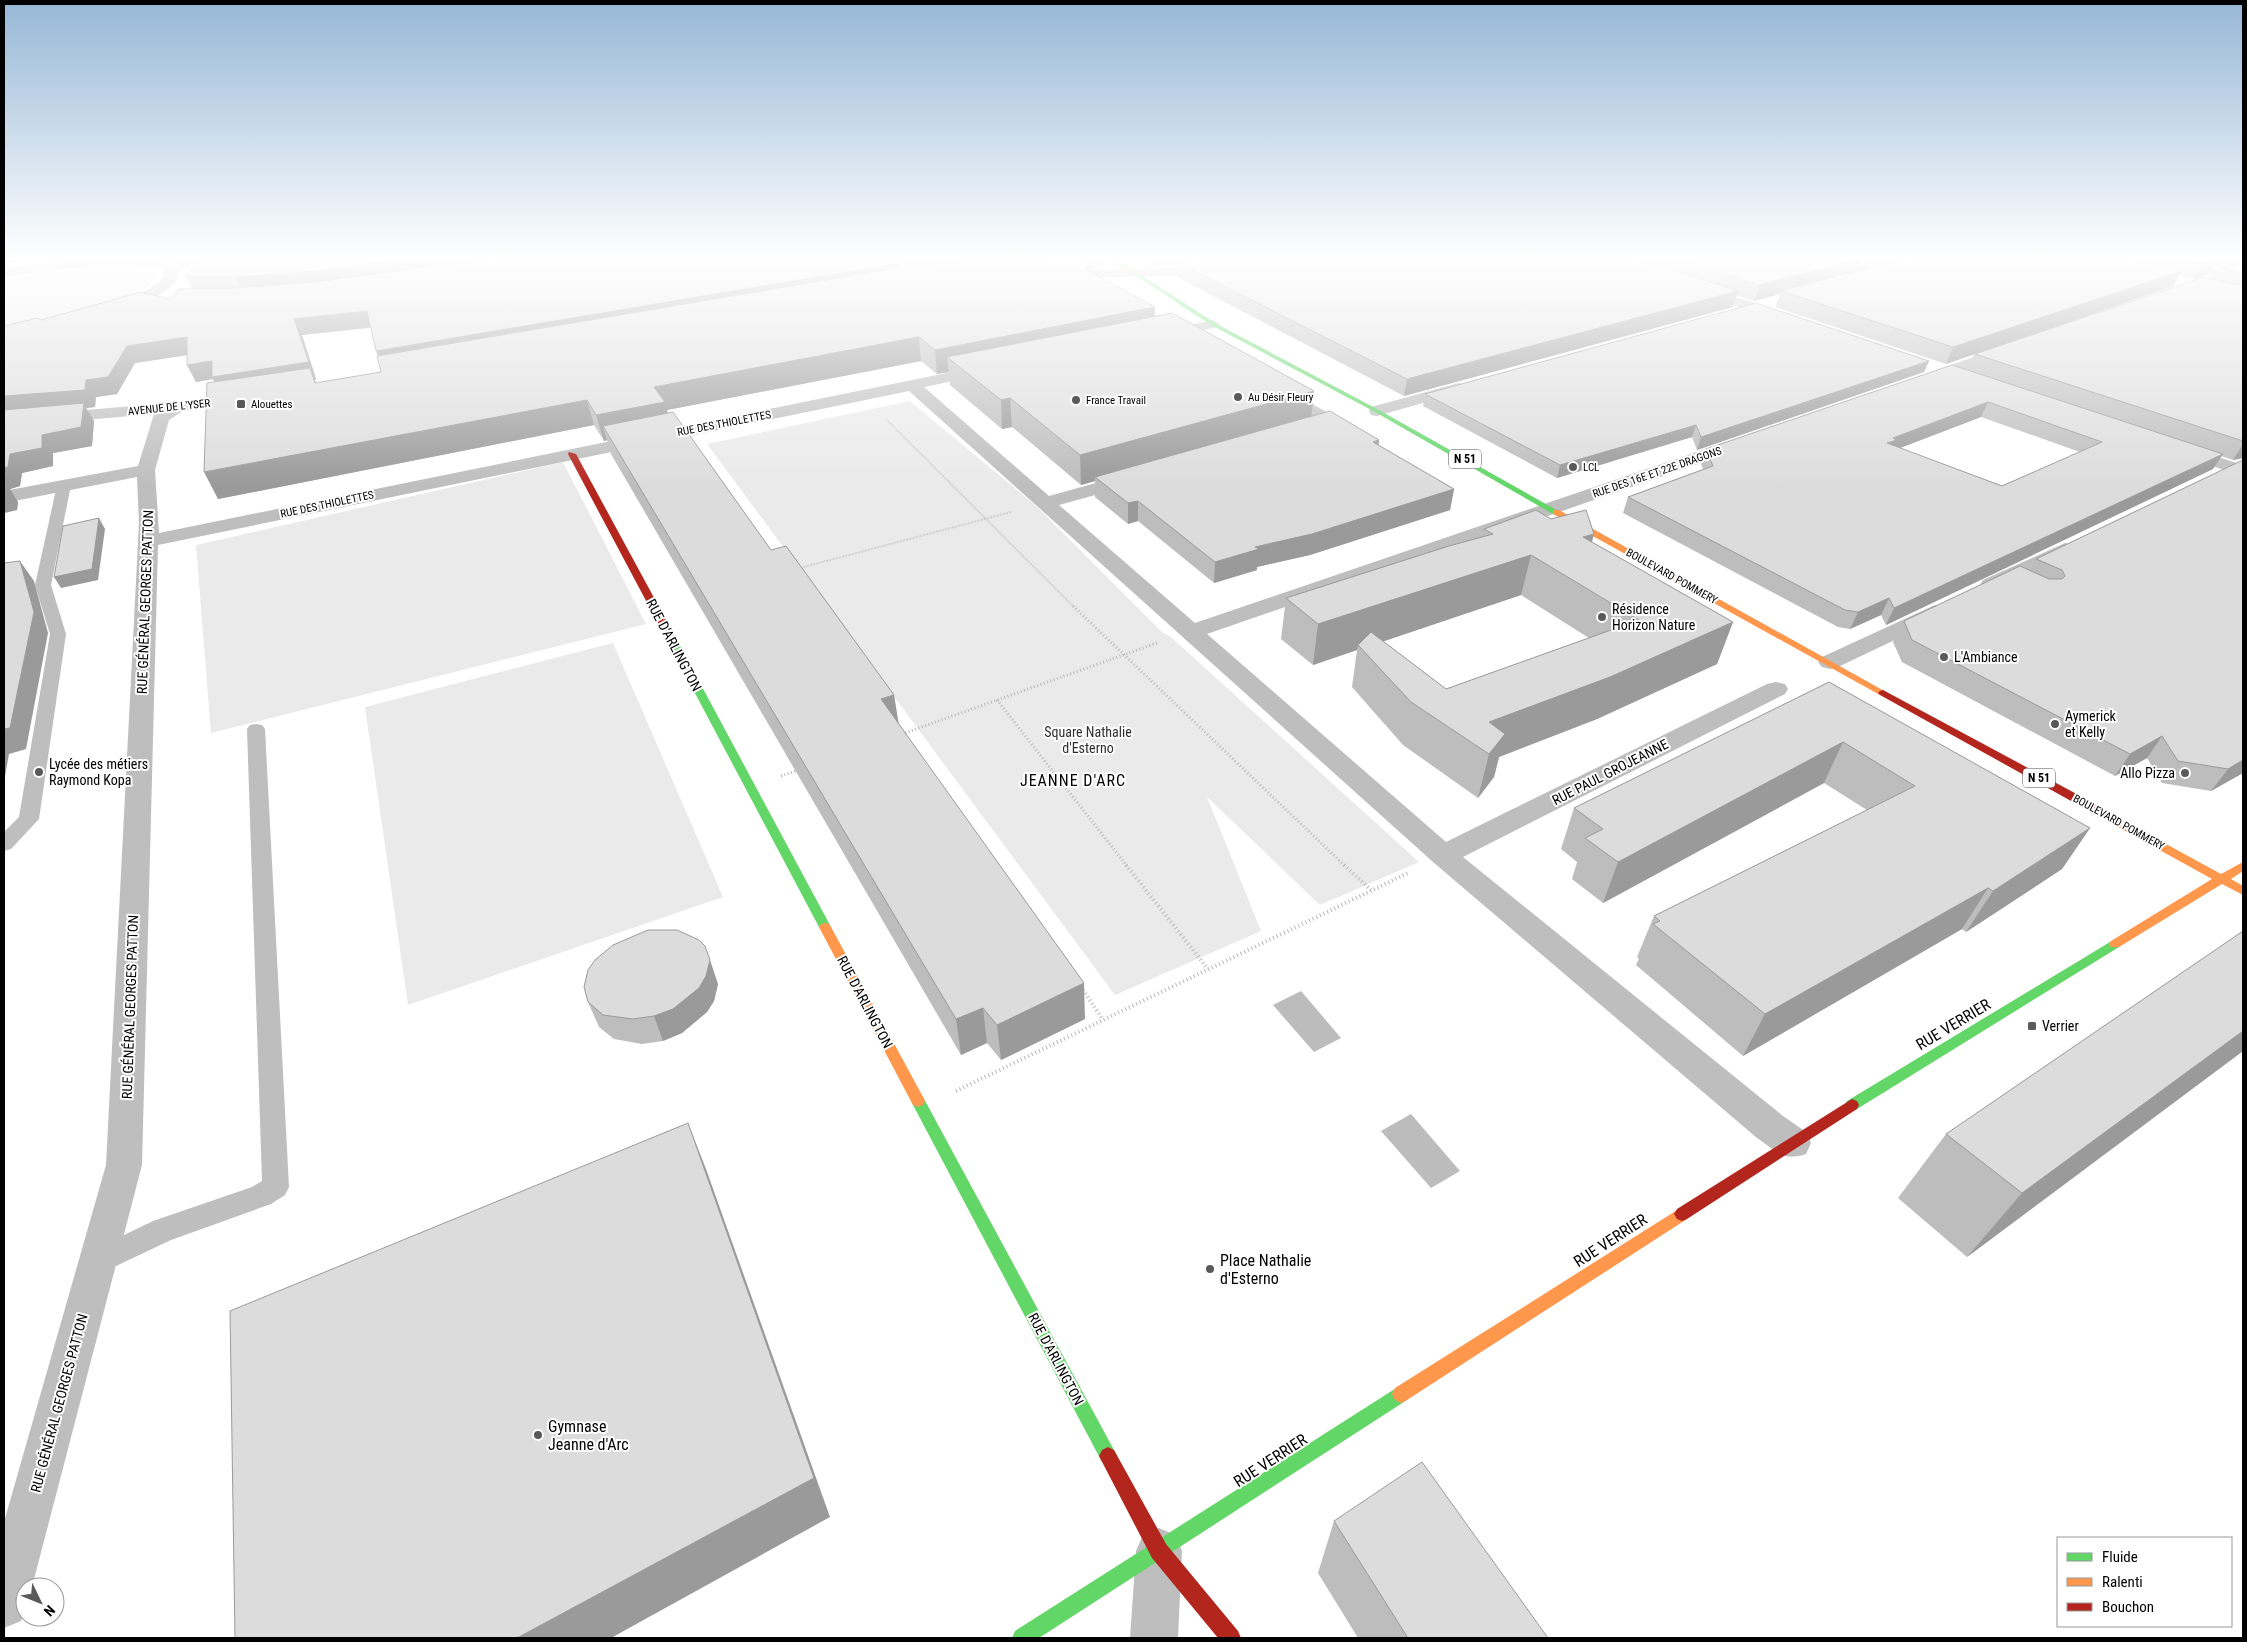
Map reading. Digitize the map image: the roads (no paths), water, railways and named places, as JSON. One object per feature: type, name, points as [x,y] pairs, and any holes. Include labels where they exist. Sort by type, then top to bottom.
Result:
[{"type":"street","points":[[1146,338],[1172,333]]},
{"type":"street","points":[[1183,333],[1198,341]]},
{"type":"street","name":"BOULEVARD POMMERY","points":[[1228,333],[1377,411],[2243,891]]},
{"type":"street","points":[[1909,384],[2018,347]]},
{"type":"street","points":[[1919,363],[1974,381]]},
{"type":"street","name":"RUE DES THIOLETTES","points":[[148,541],[1000,367]]},
{"type":"street","points":[[1266,382],[1324,418],[1325,423],[1282,437]]},
{"type":"street","points":[[912,385],[1443,855],[1770,1128],[1793,1143]]},
{"type":"street","points":[[1377,411],[1472,385]]},
{"type":"street","name":"AVENUE DE L'YSER","points":[[4,422],[179,407],[255,397]]},
{"type":"street","name":"RUE GÉNÉRAL GEORGES PATTON","points":[[4,1604],[124,1165],[149,523],[146,470],[161,417],[179,407]]},
{"type":"street","name":"RUE DES 16E ET 22E DRAGONS","points":[[1191,632],[1759,436]]},
{"type":"street","points":[[2169,446],[2240,468]]},
{"type":"street","name":"RUE D'ARLINGTON","points":[[572,454],[1159,1551],[1231,1638]]},
{"type":"street","points":[[2208,481],[2240,468]]},
{"type":"street","points":[[4,497],[146,470]]},
{"type":"street","points":[[1045,502],[1149,474]]},
{"type":"street","points":[[1830,662],[1962,599],[2014,581],[2085,540]]},
{"type":"street","name":"RUE PAUL GROJEANNE","points":[[1443,855],[1776,689]]},
{"type":"street","name":"RUE VERRIER","points":[[1022,1638],[1793,1143],[2243,866]]},
{"type":"street","points":[[1154,1638],[1159,1551]]},
{"type":"lane","points":[[4,844],[29,819],[58,634],[43,585],[64,485]]},
{"type":"lane","points":[[97,1262],[163,1230],[261,1196],[276,1187],[256,729]]},
{"type":"place","name":"Au Désir Fleury","points":[[1238,397]]},
{"type":"place","name":"France Travail","points":[[1076,400]]},
{"type":"place","name":"Alouettes","points":[[241,404]]},
{"type":"place","name":"LCL","points":[[1573,467]]},
{"type":"place","name":"Résidence Horizon Nature","points":[[1602,617]]},
{"type":"place","name":"L'Ambiance","points":[[1944,657]]},
{"type":"place","name":"Aymerick et Kelly","points":[[2055,724]]},
{"type":"place","name":"Lycée des métiers Raymond Kopa","points":[[39,772]]},
{"type":"place","name":"Allo Pizza","points":[[2185,773]]},
{"type":"place","name":"Verrier","points":[[2032,1026]]},
{"type":"place","name":"Place Nathalie d'Esterno","points":[[1210,1269]]},
{"type":"place","name":"Gymnase Jeanne d'Arc","points":[[538,1435]]},
{"type":"district","name":"JEANNE D'ARC","points":[[1073,780]]},
{"type":"park label","name":"Square Nathalie d'Esterno","points":[[1088,740]]}]
